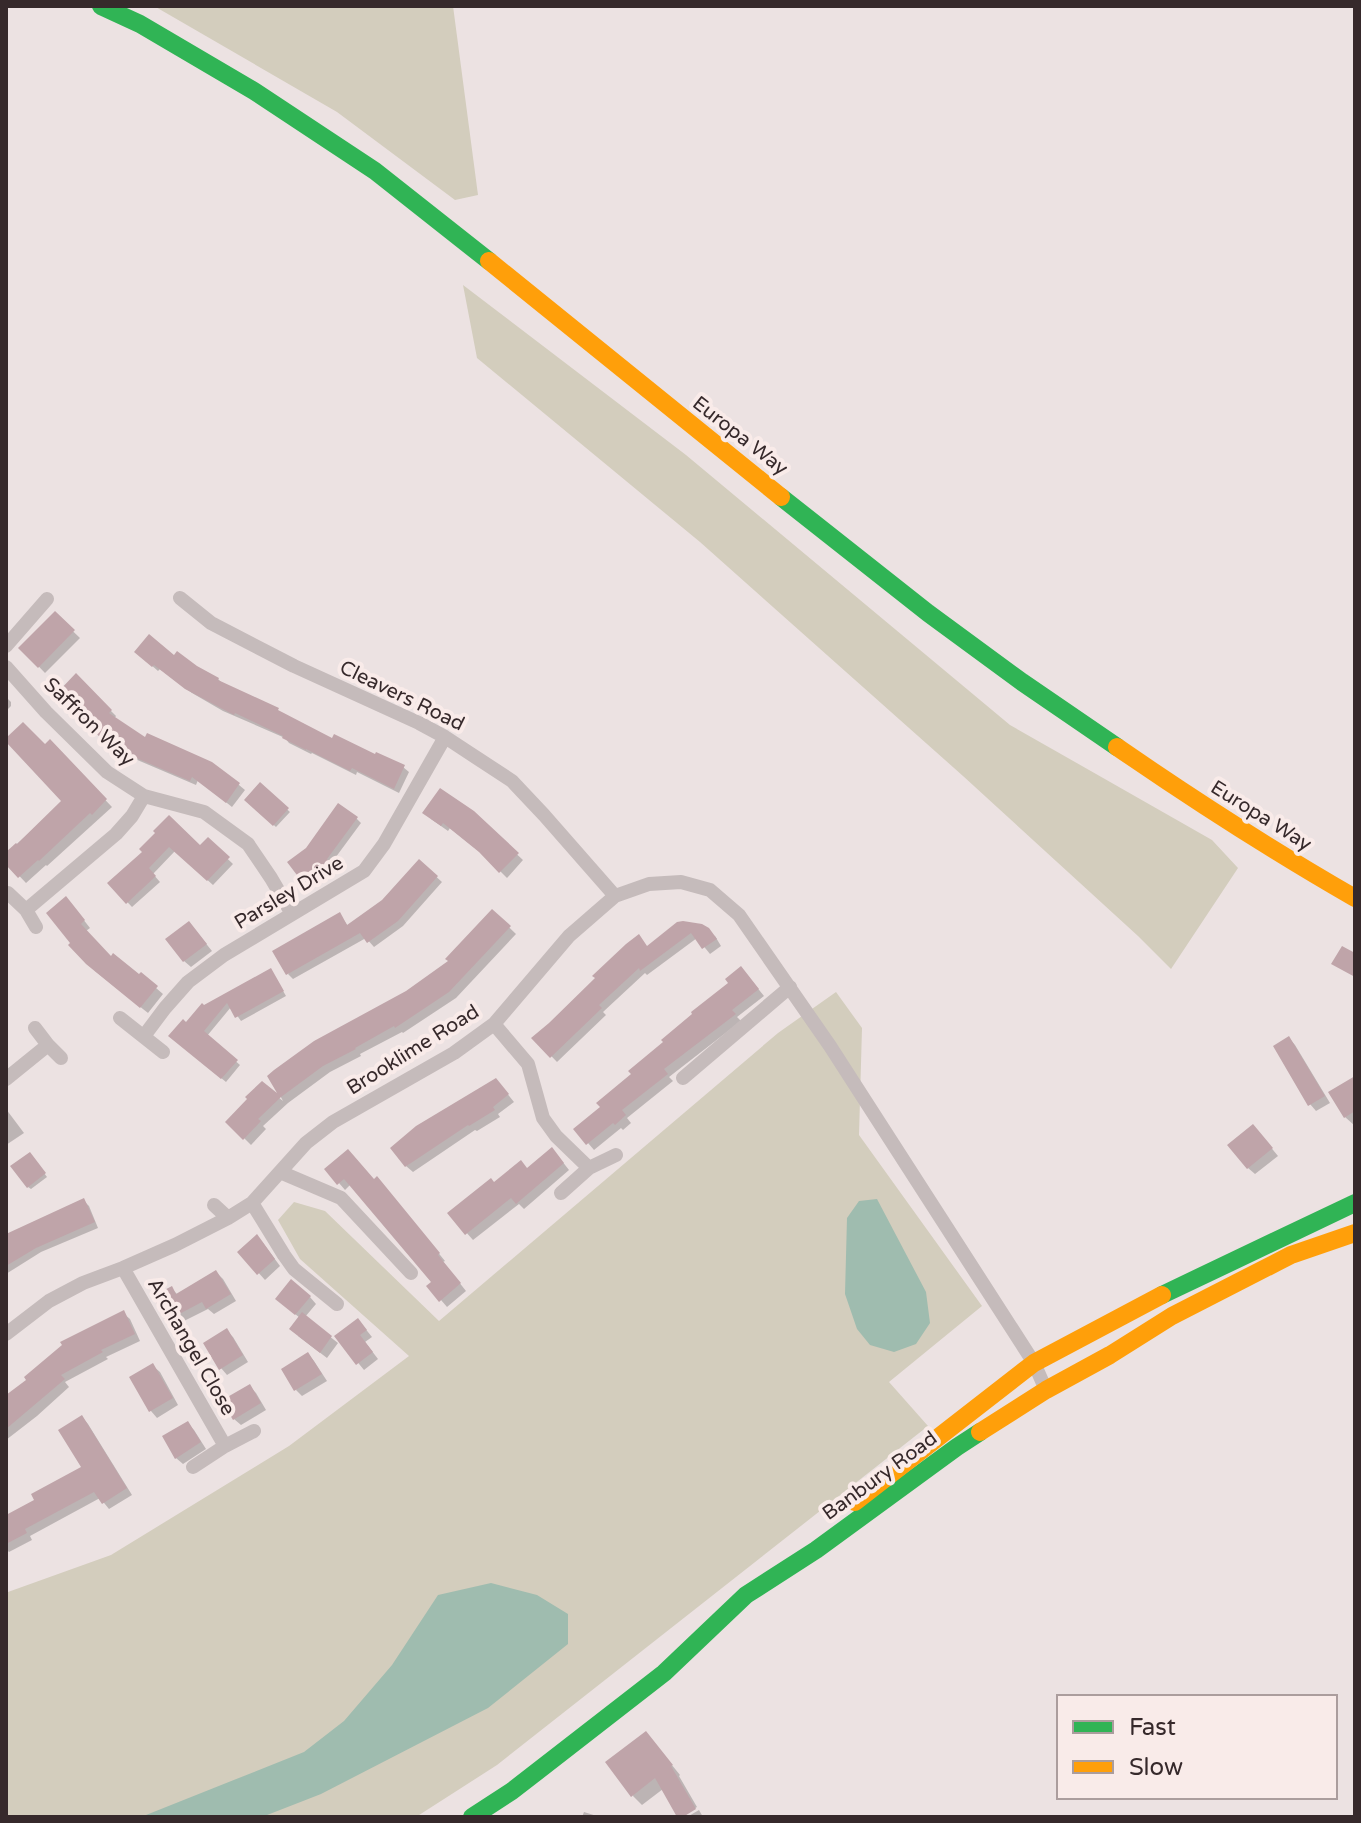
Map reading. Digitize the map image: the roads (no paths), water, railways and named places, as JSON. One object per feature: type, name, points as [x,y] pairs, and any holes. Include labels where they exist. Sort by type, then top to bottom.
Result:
[{"type":"main road","name":"Europa Way","points":[[101,6],[195,55],[375,171],[940,622],[1199,803],[1355,898]]},
{"type":"main road","points":[[746,1595],[810,1536],[1034,1363],[1159,1296],[1355,1203]]},
{"type":"main road","name":"Banbury Road","points":[[472,1817],[512,1791],[664,1673],[746,1595],[816,1550],[957,1447],[1172,1316],[1291,1255],[1355,1233]]},
{"type":"street","name":"Cleavers Road","points":[[180,598],[211,623],[294,666],[419,723],[512,781],[615,896]]},
{"type":"street","points":[[6,646],[47,599]]},
{"type":"street","name":"Saffron Way","points":[[6,667],[107,772],[144,796],[204,812],[248,844],[292,914]]},
{"type":"street","name":"Parsley Drive","points":[[144,1036],[188,982],[224,955],[364,871],[384,844],[445,737]]},
{"type":"street","points":[[26,910],[116,834],[144,796]]},
{"type":"street","name":"Brooklime Road","points":[[6,1334],[49,1301],[83,1283],[175,1245],[252,1203],[306,1143],[333,1122],[454,1053],[494,1024],[569,936],[615,896],[649,884],[681,882],[710,890],[739,915],[830,1046],[1034,1363],[1046,1390]]},
{"type":"street","points":[[8,893],[26,910],[36,927]]},
{"type":"street","points":[[683,1078],[790,987]]},
{"type":"street","points":[[120,1018],[163,1052]]},
{"type":"street","points":[[494,1024],[528,1064],[543,1118],[556,1136],[589,1168]]},
{"type":"street","points":[[35,1028],[61,1058]]},
{"type":"street","points":[[6,1079],[48,1045]]},
{"type":"street","points":[[561,1193],[589,1168],[616,1155]]},
{"type":"street","points":[[280,1172],[341,1198],[411,1273]]},
{"type":"street","points":[[252,1203],[294,1269],[337,1304]]},
{"type":"street","points":[[214,1205],[228,1218]]},
{"type":"street","name":"Archangel Close","points":[[123,1268],[225,1446]]},
{"type":"street","name":"Archangel Close","points":[[193,1467],[254,1431]]}]
